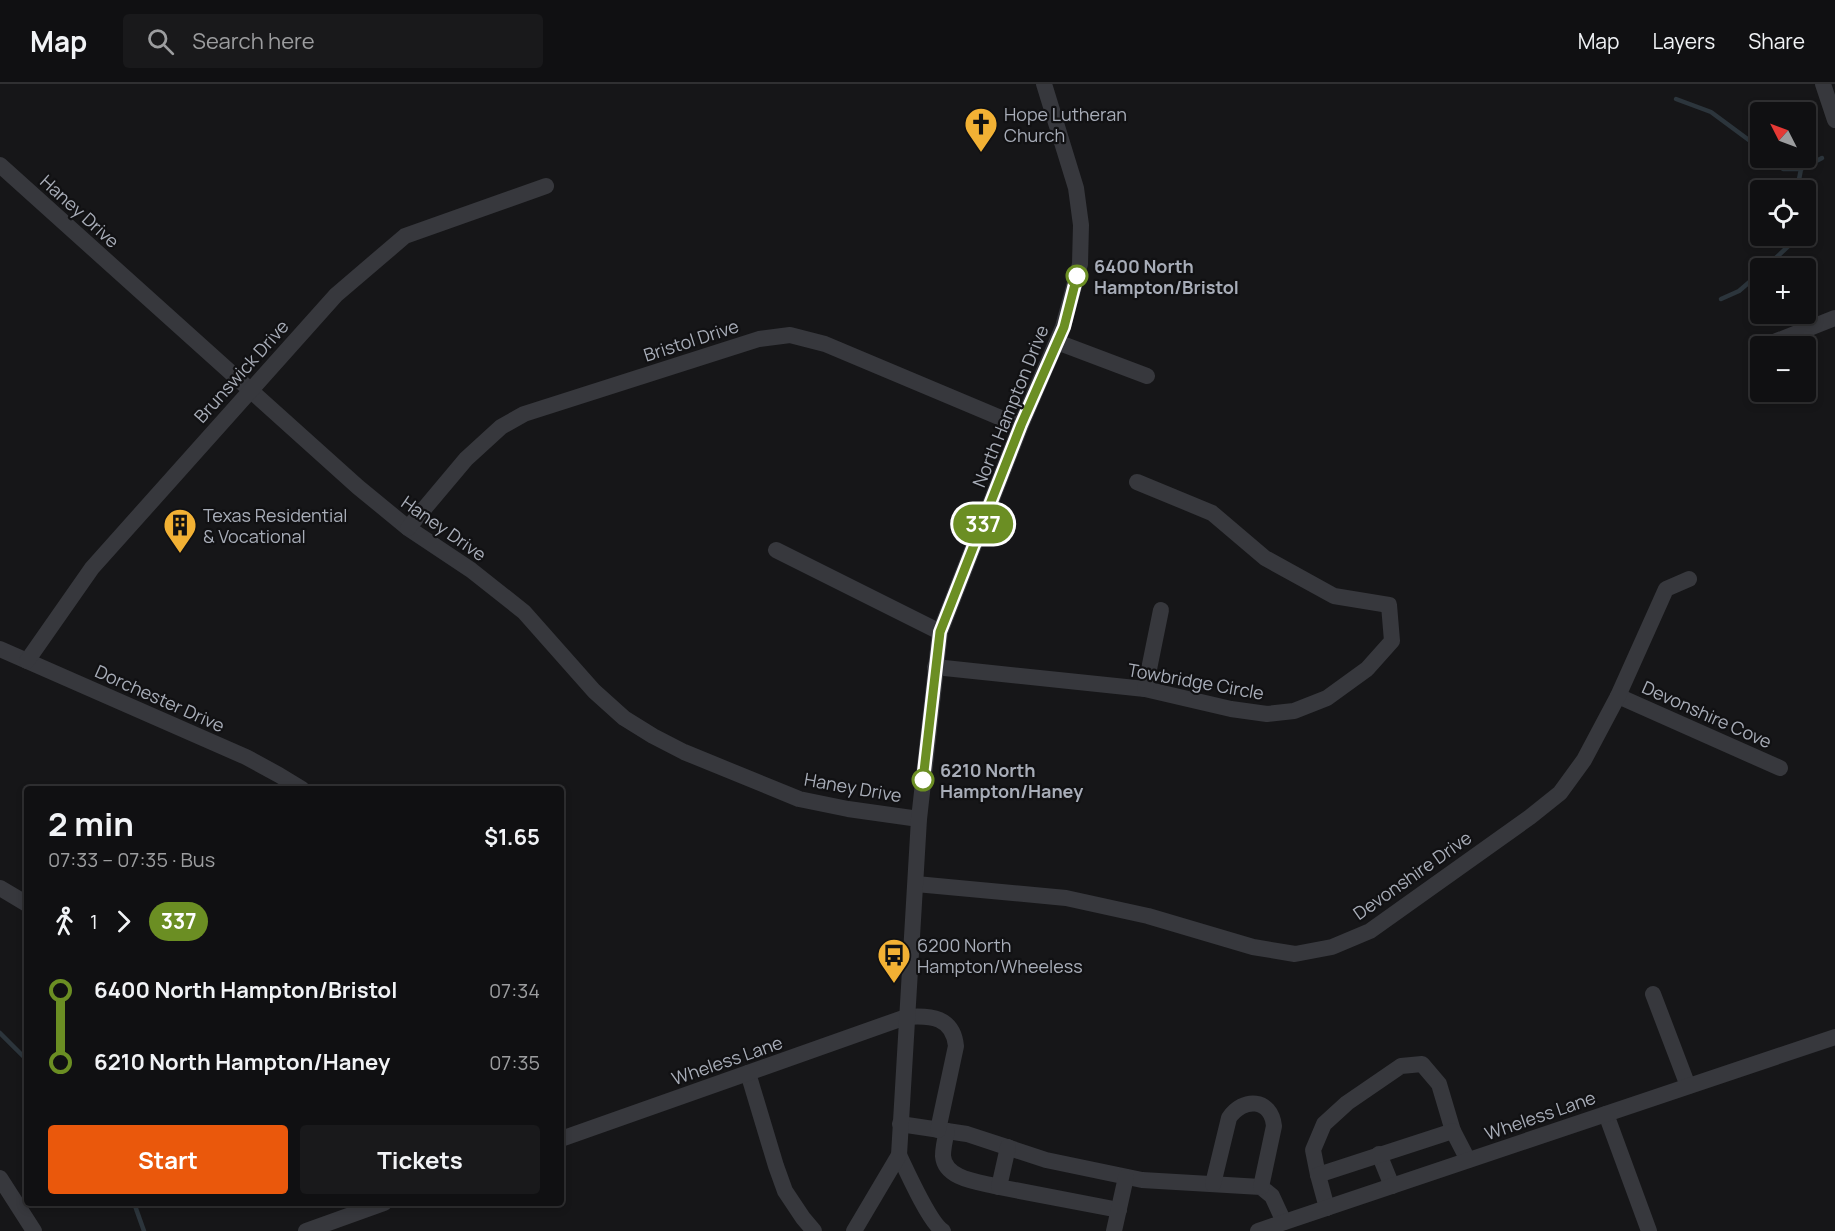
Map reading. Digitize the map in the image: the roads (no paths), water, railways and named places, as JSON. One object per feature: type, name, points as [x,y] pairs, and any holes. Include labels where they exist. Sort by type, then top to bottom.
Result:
[{"type":"street","name":"North Hampton Drive","points":[[854,1231],[899,1155],[920,819],[940,632],[1021,425],[1064,327],[1080,264],[1081,225],[1076,188],[1044,84]]},
{"type":"street","points":[[1823,84],[1835,120]]},
{"type":"street","name":"Haney Drive","points":[[0,165],[358,487],[408,528],[471,570],[524,612],[594,691],[624,718],[684,752],[799,799],[848,809],[920,819]]},
{"type":"street","name":"Brunswick Drive","points":[[27,661],[92,568],[336,295],[405,236],[546,186]]},
{"type":"street","points":[[1789,336],[1835,318]]},
{"type":"street","name":"Bristol Drive","points":[[408,528],[466,459],[501,427],[524,414],[759,339],[790,335],[825,344],[1021,425]]},
{"type":"street","points":[[1057,342],[1147,376]]},
{"type":"street","name":"Towbridge Circle","points":[[935,667],[1145,689],[1231,709],[1267,714],[1294,711],[1327,698],[1367,669],[1392,641],[1389,605],[1334,596],[1264,558],[1212,513],[1137,482]]},
{"type":"street","points":[[776,550],[940,632]]},
{"type":"street","name":"Devonshire Drive","points":[[916,884],[1066,898],[1148,916],[1253,947],[1295,954],[1332,947],[1370,931],[1560,793],[1584,760],[1618,696],[1666,589],[1689,579]]},
{"type":"street","points":[[1145,689],[1161,610]]},
{"type":"street","name":"Dorchester Drive","points":[[0,649],[246,757],[297,786]]},
{"type":"street","name":"Devonshire Cove","points":[[1618,696],[1780,768]]},
{"type":"street","points":[[0,888],[24,902]]},
{"type":"street","points":[[1653,994],[1688,1086]]},
{"type":"street","points":[[906,1017],[926,1016],[950,1026],[955,1033],[956,1046],[942,1130],[945,1165],[964,1178],[1119,1210]]},
{"type":"street","name":"Wheless Lane","points":[[564,1138],[906,1017]]},
{"type":"street","name":"Wheless Lane","points":[[1258,1231],[1835,1037]]},
{"type":"street","points":[[1327,1208],[1312,1150],[1324,1124],[1347,1103],[1401,1066],[1422,1064],[1439,1084],[1453,1131],[1468,1160]]},
{"type":"street","points":[[748,1073],[785,1191],[814,1231]]},
{"type":"street","points":[[1213,1184],[1229,1118],[1235,1110],[1245,1104],[1257,1104],[1267,1109],[1273,1118],[1274,1126],[1262,1187]]},
{"type":"street","points":[[1606,1114],[1649,1231]]},
{"type":"street","points":[[900,1124],[967,1134],[1046,1160],[1142,1180],[1262,1187],[1272,1196],[1284,1222]]},
{"type":"street","points":[[1318,1175],[1453,1131]]},
{"type":"street","points":[[999,1187],[1008,1147]]},
{"type":"street","points":[[1379,1154],[1392,1186]]},
{"type":"street","points":[[899,1155],[929,1215],[943,1231]]},
{"type":"street","points":[[1114,1231],[1126,1177]]},
{"type":"street","points":[[0,1178],[34,1231]]},
{"type":"street","points":[[306,1231],[325,1228],[377,1206]]},
{"type":"waterway","points":[[1676,99],[1711,112],[1750,141]]},
{"type":"waterway","points":[[1799,180],[1801,169],[1822,158]]},
{"type":"waterway","points":[[1782,168],[1801,169]]},
{"type":"waterway","points":[[1776,258],[1789,246]]},
{"type":"waterway","points":[[1721,299],[1739,291],[1750,282]]},
{"type":"waterway","points":[[0,1033],[24,1057]]},
{"type":"waterway","points":[[135,1206],[144,1231]]},
{"type":"place","name":"Hope Lutheran Church","points":[[981,153]]},
{"type":"place","name":"6400 North Hampton/Bristol","points":[[1077,276]]},
{"type":"place","name":"Texas Residential & Vocational","points":[[180,554]]},
{"type":"place","name":"6210 North Hampton/Haney","points":[[923,780]]},
{"type":"place","name":"6200 North Hampton/Wheeless","points":[[894,984]]}]
